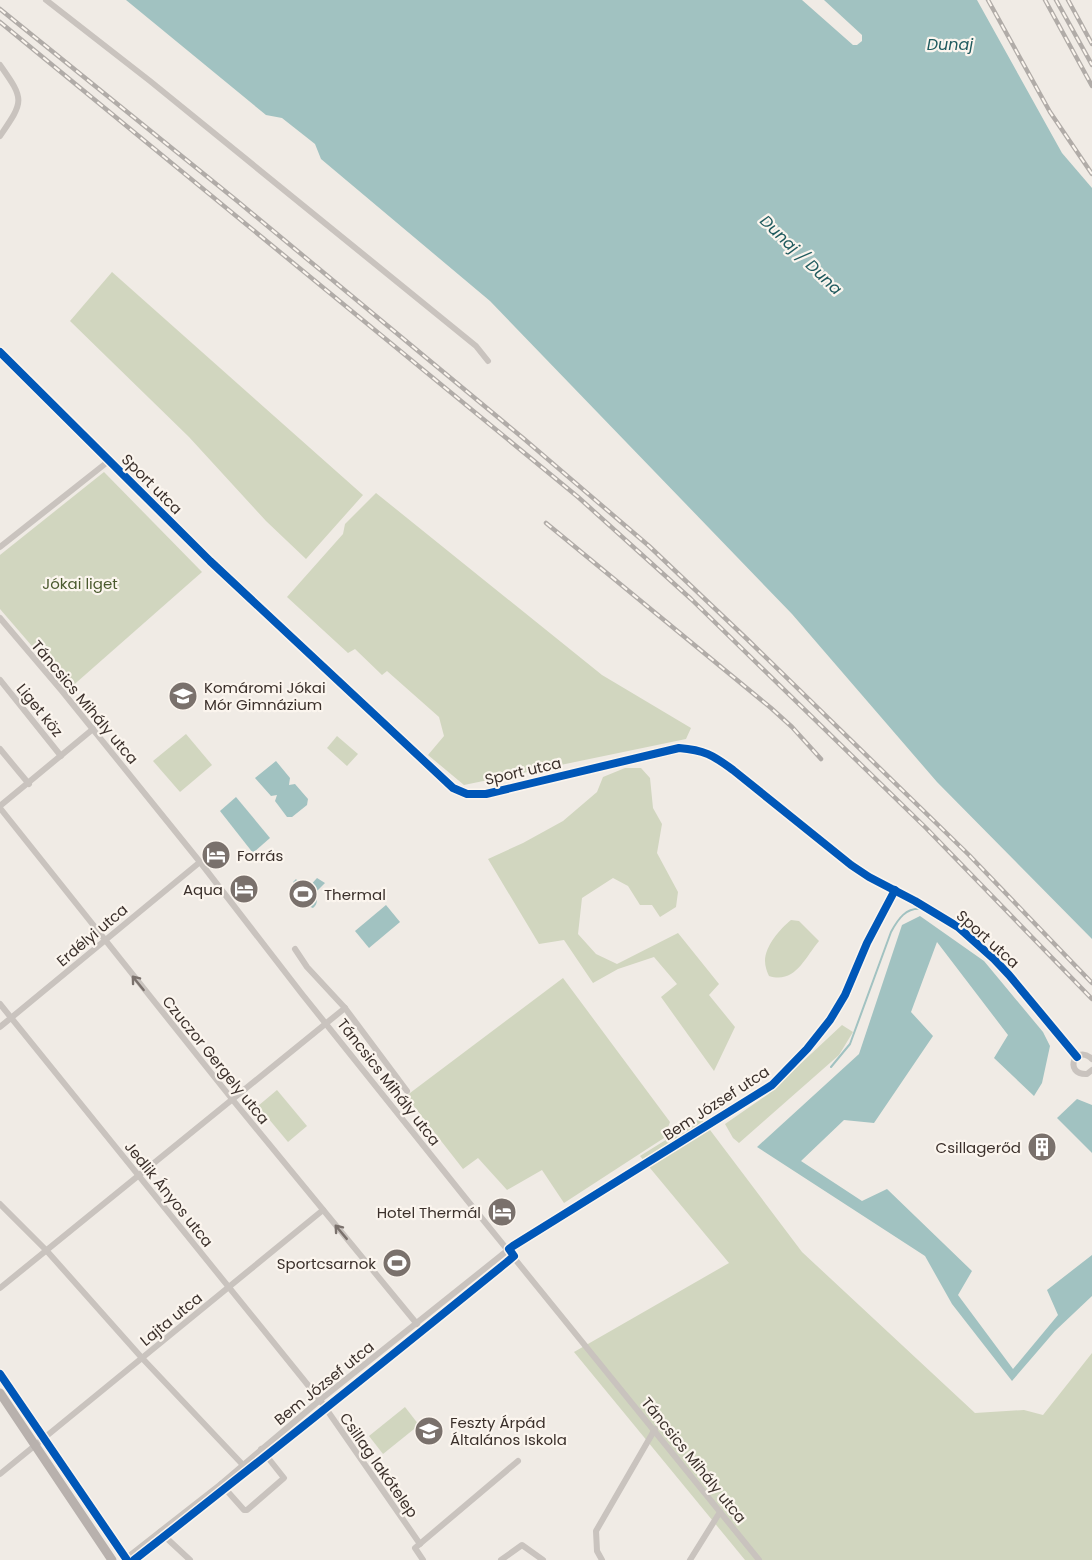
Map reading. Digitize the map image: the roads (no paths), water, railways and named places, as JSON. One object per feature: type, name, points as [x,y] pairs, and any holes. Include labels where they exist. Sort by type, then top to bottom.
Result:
[{"type":"main road","points":[[0,1392],[112,1560]]},
{"type":"street","points":[[46,0],[150,81],[476,346],[488,361]]},
{"type":"street","points":[[0,65],[17,89],[20,100],[14,116],[0,136]]},
{"type":"street","name":"Sport utca","points":[[0,352],[210,561],[453,788],[467,794],[486,794],[679,748],[701,750],[716,757],[733,770],[851,865],[958,927],[994,959],[1077,1057],[1073,1064],[1077,1072],[1083,1075],[1092,1070]]},
{"type":"street","points":[[0,547],[110,460]]},
{"type":"street","name":"Táncsics Mihály utca","points":[[0,618],[93,729],[326,1023],[759,1560]]},
{"type":"street","name":"Liget köz","points":[[0,681],[61,756]]},
{"type":"street","points":[[0,807],[93,729]]},
{"type":"street","points":[[0,749],[29,784]]},
{"type":"street","name":"Czuczor Gergely utca","points":[[0,807],[232,1099],[417,1324]]},
{"type":"street","name":"Erdélyi utca","points":[[0,1027],[200,862]]},
{"type":"street","name":"Bem József utca","points":[[124,1560],[508,1249],[752,1099],[782,1076],[823,1031],[837,1010],[872,933],[895,890]]},
{"type":"street","points":[[295,949],[307,967],[345,1008],[407,1091]]},
{"type":"street","name":"Jedlik Ányos utca","points":[[0,1004],[321,1400]]},
{"type":"street","points":[[0,1288],[345,1008]]},
{"type":"street","points":[[1077,1057],[1084,1054],[1092,1059]]},
{"type":"street","points":[[0,1204],[46,1250],[142,1358],[243,1465]]},
{"type":"street","name":"Lajta utca","points":[[0,1474],[323,1210]]},
{"type":"street","name":"Csillag lakótelep","points":[[321,1400],[420,1544],[415,1548],[423,1560]]},
{"type":"street","points":[[602,1560],[597,1551],[596,1531],[655,1429]]},
{"type":"street","points":[[220,1484],[244,1510],[285,1478],[261,1449]]},
{"type":"street","points":[[420,1544],[518,1461]]},
{"type":"street","points":[[690,1560],[720,1512]]},
{"type":"street","points":[[160,1532],[190,1560]]},
{"type":"street","points":[[501,1560],[522,1545],[543,1560]]},
{"type":"water","points":[[126,0],[802,0],[853,45],[857,45],[862,41],[862,35],[824,0],[977,0],[1062,153],[1092,188],[1092,939],[937,782],[792,614],[490,301],[321,159],[315,144],[282,118],[266,115]]},
{"type":"water","points":[[276,761],[290,778],[289,785],[295,784],[308,799],[307,805],[292,817],[287,817],[275,801],[277,795],[271,796],[255,778]]},
{"type":"water","points":[[236,797],[270,838],[253,853],[220,811]]},
{"type":"water","name":"Thermal","points":[[317,878],[325,883],[317,891],[315,906],[313,908],[308,906],[306,898],[301,907],[295,906],[293,901],[299,889],[293,882],[296,879],[303,888],[307,889]]},
{"type":"water","points":[[386,905],[400,922],[369,948],[355,931]]},
{"type":"water","points":[[920,916],[984,961],[1043,1032],[1050,1046],[1042,1083],[1034,1096],[994,1058],[1008,1035],[937,942],[911,1012],[933,1036],[874,1123],[844,1120],[801,1161],[862,1201],[887,1189],[972,1271],[958,1295],[1013,1369],[1058,1315],[1047,1290],[1092,1255],[1092,1296],[1055,1331],[1012,1381],[952,1304],[925,1256],[757,1147],[859,1054],[902,925]]},
{"type":"water","points":[[1077,1099],[1092,1105],[1092,1153],[1057,1118]]},
{"type":"waterway","points":[[831,1067],[850,1044],[891,932],[907,912],[922,909]]},
{"type":"railway","points":[[988,0],[1050,112],[1092,174]]},
{"type":"railway","points":[[1045,0],[1092,86]]},
{"type":"railway","points":[[1056,0],[1092,65]]},
{"type":"railway","points":[[1068,0],[1092,44]]},
{"type":"railway","points":[[0,9],[236,200],[523,438],[649,546],[969,855],[1092,983]]},
{"type":"railway","points":[[0,22],[578,497],[691,599],[926,828],[1092,999]]},
{"type":"railway","points":[[546,523],[771,708],[821,759]]},
{"type":"place","name":"Komáromi Jókai Mór Gimnázium","points":[[183,696]]},
{"type":"place","name":"Forrás","points":[[216,855]]},
{"type":"place","name":"Aqua","points":[[244,889]]},
{"type":"place","name":"Thermal","points":[[303,894]]},
{"type":"place","name":"Csillagerőd","points":[[1042,1147]]},
{"type":"place","name":"Hotel Thermál","points":[[502,1212]]},
{"type":"place","name":"Sportcsarnok","points":[[397,1263]]},
{"type":"place","name":"Feszty Árpád Általános Iskola","points":[[429,1431]]},
{"type":"water label","name":"Dunaj","points":[[950,44]]},
{"type":"water label","name":"Dunaj / Duna","points":[[801,255]]},
{"type":"park label","name":"Jókai liget","points":[[80,583]]}]
